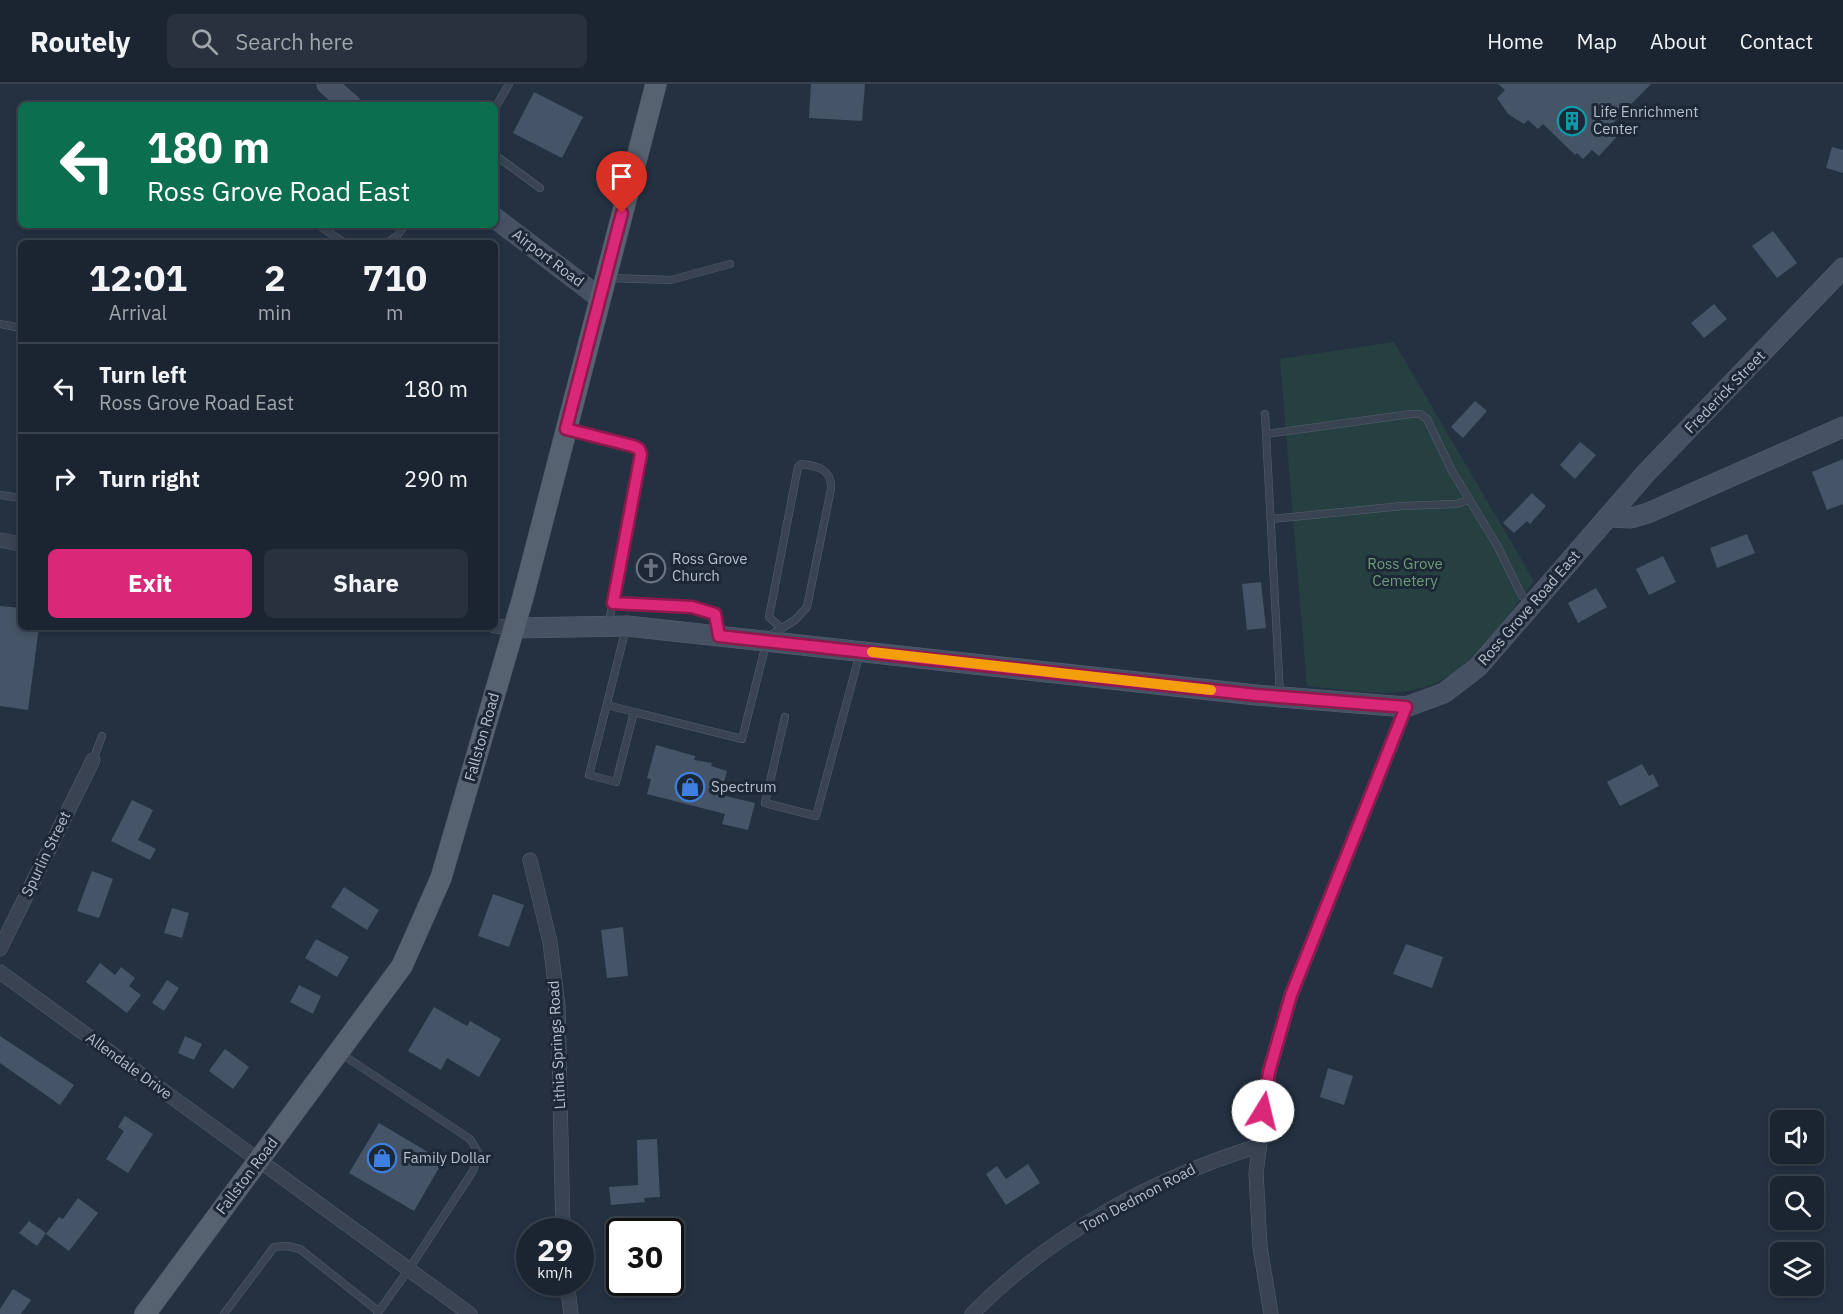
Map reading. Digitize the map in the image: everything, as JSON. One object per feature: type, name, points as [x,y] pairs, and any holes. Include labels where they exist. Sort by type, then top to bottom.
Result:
[{"type":"main road","name":"Fallston Road","points":[[145,1314],[402,966],[441,878],[504,627],[566,429],[656,84]]},
{"type":"street","points":[[327,84],[348,102]]},
{"type":"street","name":"Airport Road","points":[[498,220],[603,288]]},
{"type":"street","name":"Frederick Street","points":[[1609,517],[1646,473],[1843,268]]},
{"type":"street","points":[[1609,517],[1631,518],[1648,513],[1843,427]]},
{"type":"street","name":"Ross Grove Road East","points":[[504,627],[617,626],[719,636],[770,636],[861,650],[1280,697],[1406,707],[1444,693],[1479,667],[1609,517]]},
{"type":"street","points":[[0,540],[18,543]]},
{"type":"street","points":[[1271,1314],[1260,1247],[1256,1173],[1269,1072],[1291,995],[1406,707]]},
{"type":"street","name":"Spurlin Street","points":[[0,949],[93,760]]},
{"type":"street","name":"Lithia Springs Road","points":[[530,861],[550,942],[558,1007],[563,1218]]},
{"type":"street","name":"Allendale Drive","points":[[0,972],[258,1159]]},
{"type":"street","name":"Tom Dedmon Road","points":[[972,1314],[998,1288],[1032,1261],[1118,1205],[1205,1163],[1258,1146]]},
{"type":"street","points":[[258,1159],[471,1314]]},
{"type":"street","points":[[569,1296],[571,1314]]},
{"type":"lane","points":[[498,103],[509,84]]},
{"type":"lane","points":[[498,157],[540,188]]},
{"type":"lane","points":[[322,228],[340,240]]},
{"type":"lane","points":[[603,288],[671,280],[730,264]]},
{"type":"lane","points":[[0,324],[18,327]]},
{"type":"lane","points":[[1265,414],[1280,697]]},
{"type":"lane","points":[[1266,434],[1420,414],[1434,429],[1469,500],[1498,547],[1522,596],[1533,605]]},
{"type":"lane","points":[[566,429],[633,446],[639,449],[641,454],[613,603],[617,626],[607,705],[589,775],[616,782],[634,712]]},
{"type":"lane","points":[[607,705],[742,739],[770,636],[769,617],[798,467],[801,464],[815,465],[826,470],[832,480],[807,607],[795,620],[770,636]]},
{"type":"lane","points":[[0,495],[18,498]]},
{"type":"lane","points":[[1272,519],[1401,506],[1456,504],[1469,500]]},
{"type":"lane","points":[[613,603],[692,607],[715,614],[719,636]]},
{"type":"lane","points":[[785,717],[765,803],[816,816],[861,650]]},
{"type":"lane","points":[[93,760],[102,736]]},
{"type":"lane","points":[[224,1314],[274,1247],[287,1246],[300,1249],[377,1313],[409,1269],[473,1171],[478,1152],[470,1139],[339,1053]]},
{"type":"green space","name":"Ross Grove Cemetery","points":[[1394,342],[1534,581],[1481,649],[1448,676],[1429,685],[1408,691],[1383,693],[1307,686],[1280,359]]},
{"type":"building","points":[[811,84],[865,84],[862,121],[809,118]]},
{"type":"building","name":"Life Enrichment Center","points":[[1498,84],[1651,84],[1613,123],[1622,131],[1599,156],[1592,150],[1583,159],[1577,153],[1575,155],[1543,124],[1538,129],[1528,120],[1524,124],[1508,114],[1497,98],[1505,90]]},
{"type":"building","points":[[534,92],[583,117],[562,158],[513,133]]},
{"type":"building","points":[[1832,147],[1843,150],[1843,173],[1826,168]]},
{"type":"building","points":[[1773,231],[1797,263],[1777,278],[1752,246]]},
{"type":"building","points":[[1714,304],[1727,319],[1704,338],[1691,323]]},
{"type":"building","points":[[1475,401],[1487,411],[1463,438],[1451,427]]},
{"type":"building","points":[[1580,442],[1596,455],[1575,479],[1560,465]]},
{"type":"building","points":[[1843,459],[1843,504],[1827,510],[1812,472]]},
{"type":"building","points":[[1532,493],[1546,506],[1530,524],[1527,521],[1514,533],[1503,523]]},
{"type":"building","points":[[1747,534],[1755,553],[1717,568],[1710,548]]},
{"type":"building","points":[[1663,556],[1676,582],[1649,595],[1636,569]]},
{"type":"building","points":[[1261,582],[1266,628],[1247,630],[1242,584]]},
{"type":"building","points":[[1596,588],[1607,607],[1578,623],[1568,603]]},
{"type":"building","points":[[0,606],[18,608],[18,630],[39,630],[28,710],[0,706]]},
{"type":"building","points":[[656,745],[695,756],[694,760],[712,763],[711,766],[727,771],[721,795],[755,803],[748,830],[722,824],[725,814],[647,794],[651,779],[647,778]]},
{"type":"building","points":[[1642,764],[1649,776],[1653,774],[1659,786],[1620,806],[1607,782]]},
{"type":"building","points":[[132,800],[153,810],[138,840],[156,849],[150,860],[111,841]]},
{"type":"building","points":[[92,871],[113,879],[99,918],[77,911]]},
{"type":"building","points":[[344,887],[379,910],[367,930],[331,907]]},
{"type":"building","points":[[493,894],[524,905],[509,947],[478,936]]},
{"type":"building","points":[[172,908],[189,913],[182,938],[164,933]]},
{"type":"building","points":[[623,927],[628,976],[607,978],[601,930]]},
{"type":"building","points":[[316,939],[349,957],[337,977],[305,958]]},
{"type":"building","points":[[1406,944],[1443,957],[1432,988],[1393,974]]},
{"type":"building","points":[[100,963],[115,975],[121,967],[135,978],[129,986],[141,995],[127,1013],[86,982]]},
{"type":"building","points":[[167,980],[179,988],[164,1011],[152,1003]]},
{"type":"building","points":[[299,985],[321,996],[313,1014],[290,1002]]},
{"type":"building","points":[[434,1007],[467,1026],[470,1021],[501,1039],[479,1077],[447,1058],[441,1070],[408,1051]]},
{"type":"building","points":[[0,1036],[74,1085],[60,1105],[0,1063]]},
{"type":"building","points":[[185,1036],[202,1044],[194,1060],[178,1053]]},
{"type":"building","points":[[225,1049],[249,1067],[233,1089],[209,1071]]},
{"type":"building","points":[[1328,1068],[1353,1076],[1344,1105],[1320,1097]]},
{"type":"building","points":[[125,1116],[153,1134],[128,1173],[106,1159],[124,1131],[118,1127]]},
{"type":"building","points":[[379,1123],[443,1161],[414,1211],[349,1173]]},
{"type":"building","points":[[657,1139],[660,1197],[644,1198],[645,1202],[611,1205],[609,1187],[638,1185],[637,1140]]},
{"type":"building","points":[[1028,1164],[1040,1183],[1006,1205],[986,1174],[997,1166],[1006,1179]]},
{"type":"building","points":[[78,1198],[98,1213],[69,1251],[46,1234],[59,1217],[63,1219]]},
{"type":"building","points":[[29,1221],[46,1233],[37,1246],[19,1233]]},
{"type":"building","points":[[13,1289],[31,1300],[21,1314],[0,1314],[0,1309]]},
{"type":"slow traffic","points":[[872,652],[1211,690]]},
{"type":"place","name":"Life Enrichment Center","points":[[1572,121]]},
{"type":"place","name":"Ross Grove Church","points":[[651,568]]},
{"type":"place","name":"Spectrum","points":[[690,787]]},
{"type":"place","name":"Family Dollar","points":[[382,1158]]},
{"type":"route","points":[[622,213],[566,429],[633,446],[639,449],[641,454],[616,577],[613,603],[692,607],[715,614],[719,636],[1256,695],[1406,707],[1291,995],[1269,1072],[1263,1111]]}]
